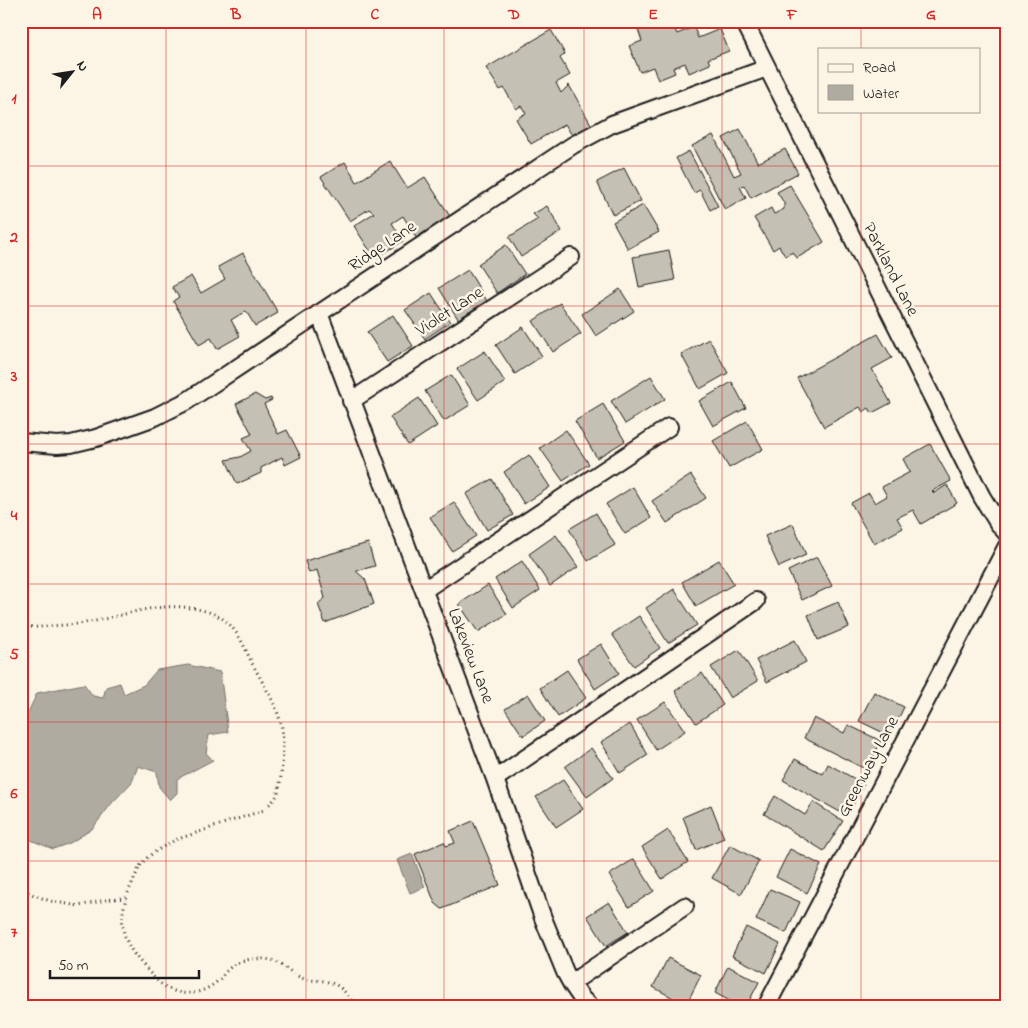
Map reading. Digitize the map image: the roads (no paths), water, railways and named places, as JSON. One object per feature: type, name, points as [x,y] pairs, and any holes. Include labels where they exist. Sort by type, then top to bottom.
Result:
[{"type":"street","name":"Parkland Lane","points":[[744,21],[982,498],[1007,534]]},
{"type":"street","name":"Ridge Lane","points":[[21,442],[57,445],[96,438],[155,417],[187,401],[565,150],[591,135],[612,124],[766,68]]},
{"type":"street","name":"Violet Lane","points":[[352,401],[571,257]]},
{"type":"street","name":"Lakeview Lane","points":[[319,313],[495,779],[543,918],[571,984],[582,999],[591,1007]]},
{"type":"street","points":[[424,590],[669,427]]},
{"type":"street","name":"Greenway Lane","points":[[766,1007],[1007,546]]},
{"type":"street","points":[[495,779],[756,601]]},
{"type":"street","points":[[571,984],[685,906]]},
{"type":"water","points":[[188,665],[220,672],[228,732],[209,735],[206,753],[213,760],[177,779],[177,793],[170,800],[159,787],[157,772],[138,766],[132,782],[112,803],[92,829],[70,843],[53,849],[21,836],[21,728],[37,693],[84,684],[93,696],[103,698],[106,687],[120,683],[124,694],[144,685],[157,670]]},
{"type":"water","points":[[412,854],[425,887],[410,893],[397,860]]}]
